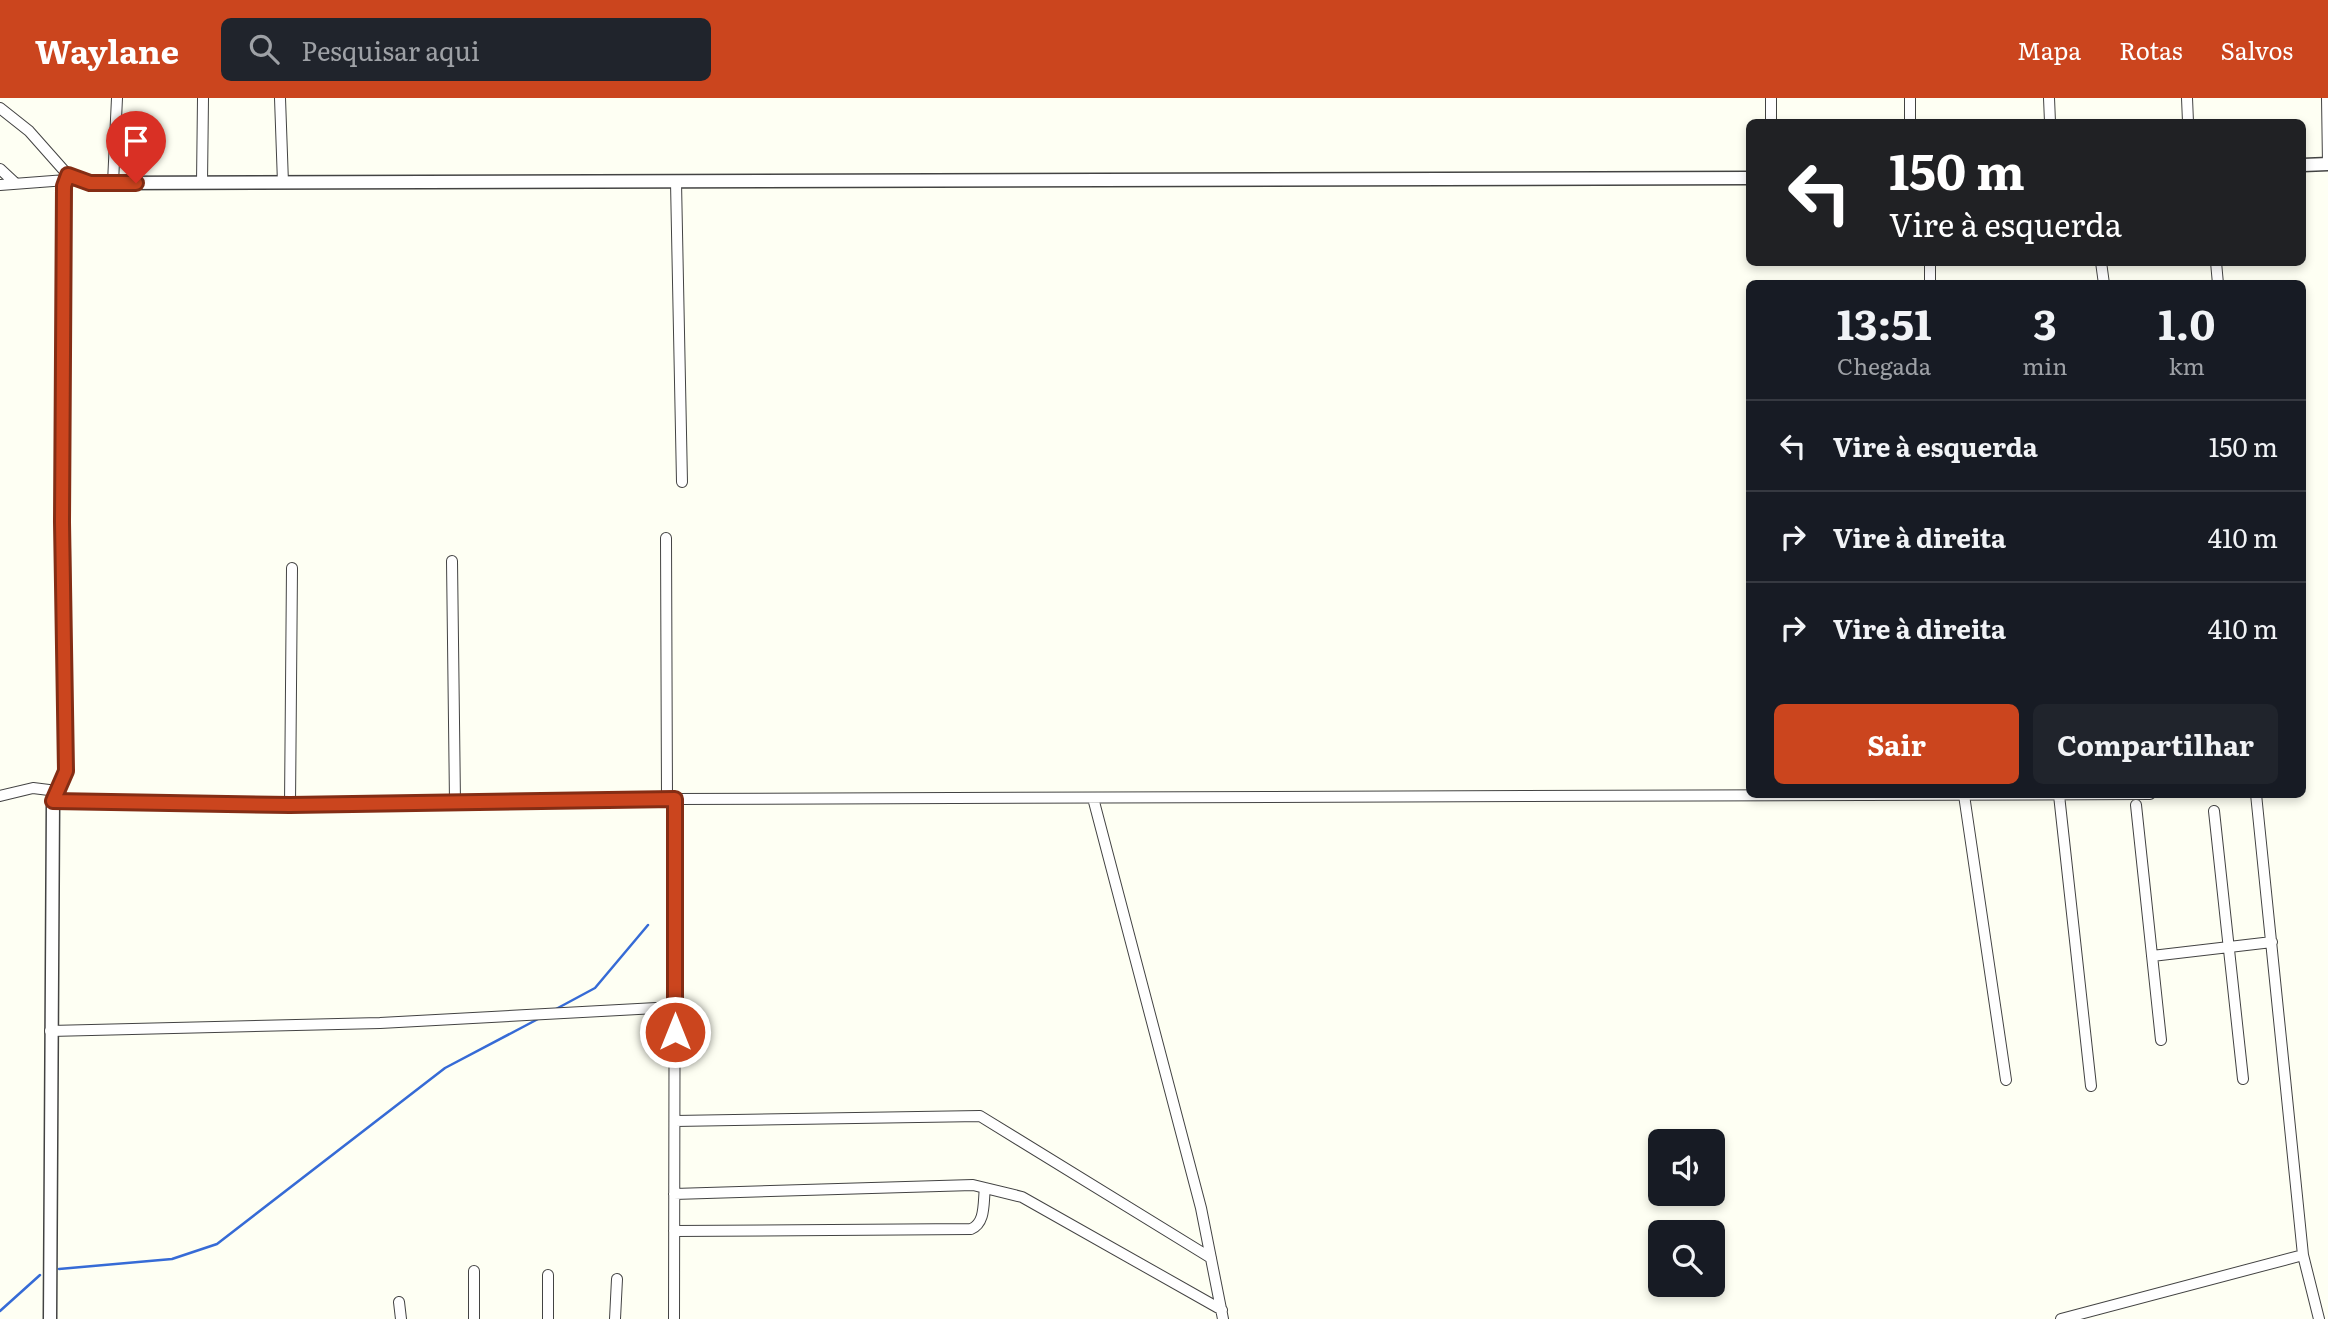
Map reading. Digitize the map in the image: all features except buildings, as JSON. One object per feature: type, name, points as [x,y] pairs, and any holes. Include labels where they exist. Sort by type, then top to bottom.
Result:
[{"type":"street","points":[[113,183],[117,98]]},
{"type":"street","points":[[202,183],[203,98]]},
{"type":"street","points":[[280,98],[283,183]]},
{"type":"street","points":[[1771,98],[1772,119]]},
{"type":"street","points":[[1910,98],[1910,119]]},
{"type":"street","points":[[2049,98],[2050,119]]},
{"type":"street","points":[[2187,98],[2188,119]]},
{"type":"street","points":[[2306,165],[2328,164],[2327,98]]},
{"type":"street","points":[[0,108],[29,131],[67,178],[64,213],[62,522],[66,771],[55,796],[50,1031],[50,1319]]},
{"type":"street","points":[[0,169],[15,183]]},
{"type":"street","points":[[0,185],[48,183],[67,178],[90,183],[1746,178]]},
{"type":"street","points":[[676,182],[682,482]]},
{"type":"street","points":[[666,538],[675,1007],[674,1319]]},
{"type":"street","points":[[452,561],[455,802]]},
{"type":"street","points":[[290,805],[292,568]]},
{"type":"street","points":[[0,796],[33,789],[55,796],[290,805],[671,799],[1746,796]]},
{"type":"street","points":[[1093,798],[1201,1208],[1222,1315]]},
{"type":"street","points":[[1964,798],[2006,1080]]},
{"type":"street","points":[[2059,798],[2091,1086]]},
{"type":"street","points":[[2256,798],[2303,1255],[2319,1319]]},
{"type":"street","points":[[2136,805],[2161,1040]]},
{"type":"street","points":[[2214,811],[2243,1079]]},
{"type":"street","points":[[2152,956],[2272,942]]},
{"type":"street","points":[[50,1031],[380,1023],[675,1007]]},
{"type":"street","points":[[675,1121],[980,1116],[1211,1258]]},
{"type":"street","points":[[674,1195],[973,1185],[1022,1197],[1222,1315]]},
{"type":"street","points":[[674,1231],[971,1229],[981,1221],[985,1188]]},
{"type":"street","points":[[2061,1319],[2303,1255]]},
{"type":"street","points":[[474,1271],[474,1319]]},
{"type":"street","points":[[548,1275],[548,1319]]},
{"type":"street","points":[[615,1319],[617,1279]]},
{"type":"street","points":[[399,1302],[401,1319]]},
{"type":"waterway","points":[[556,1009],[595,988],[648,925]]},
{"type":"waterway","points":[[59,1269],[172,1259],[217,1244],[445,1068],[538,1019]]},
{"type":"waterway","points":[[0,1311],[40,1275]]},
{"type":"route","points":[[136,183],[90,183],[68,175],[64,186],[62,522],[66,771],[53,801],[290,805],[675,799],[675,1032]]}]
